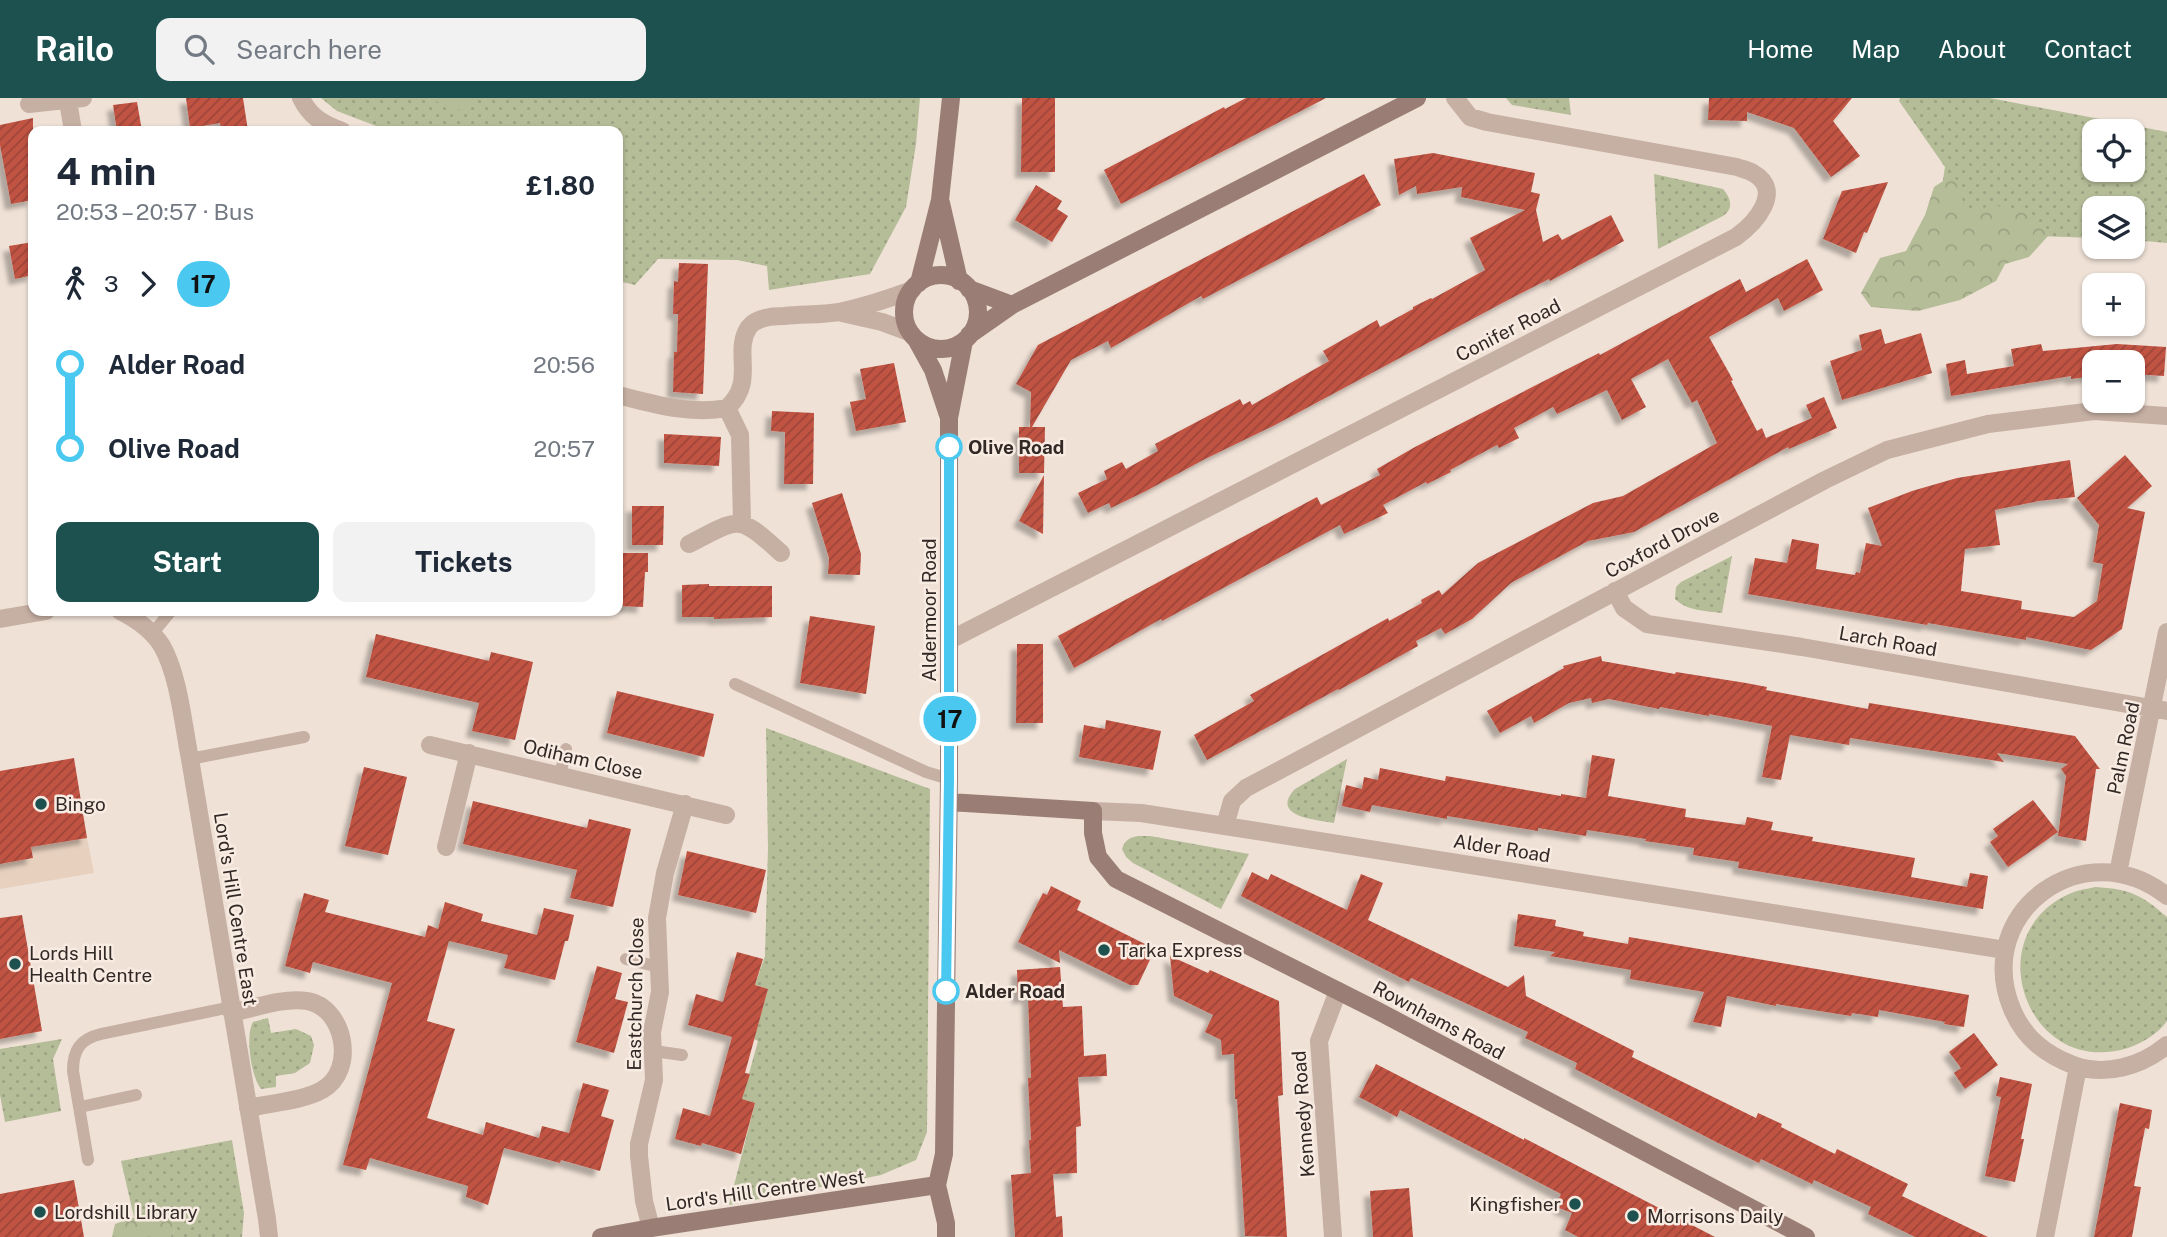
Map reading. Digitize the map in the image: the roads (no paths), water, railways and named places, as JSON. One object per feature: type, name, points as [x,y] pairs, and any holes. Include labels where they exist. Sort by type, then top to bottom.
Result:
[{"type":"street","points":[[301,98],[305,107],[319,121],[330,126]]},
{"type":"street","points":[[913,336],[905,322],[904,311],[906,300],[915,286],[940,200],[951,98]]},
{"type":"street","points":[[839,312],[882,321],[932,348],[949,348],[1012,305],[1417,98]]},
{"type":"street","name":"Conifer Road","points":[[950,640],[1736,237],[1754,222],[1765,204],[1766,192],[1763,183],[1755,174],[1737,167],[1487,122],[1470,117],[1455,98]]},
{"type":"street","points":[[29,104],[75,100],[73,126]]},
{"type":"street","points":[[940,200],[964,285],[975,300],[975,324],[967,338]]},
{"type":"street","points":[[623,396],[675,407],[717,410],[727,408],[740,393],[745,336],[756,321],[773,316],[839,312],[881,301],[927,278],[943,276],[1012,305]]},
{"type":"street","name":"Aldermoor Road","points":[[913,336],[933,370],[949,418]]},
{"type":"street","name":"Aldermoor Road","points":[[937,1185],[944,1154],[950,640],[949,418],[967,338]]},
{"type":"street","points":[[727,408],[740,435],[742,523]]},
{"type":"street","name":"Coxford Drove","points":[[1225,825],[1232,801],[1246,788],[1825,480],[1887,450],[1988,424],[2094,411],[2167,416]]},
{"type":"street","points":[[689,544],[728,525],[742,523],[754,528],[781,553]]},
{"type":"street","name":"Larch Road","points":[[1615,592],[1624,608],[1647,624],[1802,647],[2160,710]]},
{"type":"street","points":[[0,619],[28,614]]},
{"type":"street","name":"Lord's Hill Centre East","points":[[128,616],[143,625],[160,643],[177,694],[190,758],[269,1237]]},
{"type":"street","name":"Palm Road","points":[[2118,873],[2160,710],[2167,632]]},
{"type":"street","name":"Odiham Close","points":[[429,745],[726,814]]},
{"type":"street","points":[[446,847],[468,753]]},
{"type":"street","name":"Alder Road","points":[[948,802],[1141,813],[2006,950]]},
{"type":"street","name":"Eastchurch Close","points":[[651,1228],[644,1201],[639,1156],[641,1134],[653,1092],[652,1032],[660,992],[656,935],[658,903],[685,804]]},
{"type":"street","name":"Rownhams Road","points":[[1093,811],[1093,833],[1098,857],[1116,879],[1338,991],[1806,1237]]},
{"type":"street","points":[[2167,896],[2142,880],[2118,873],[2097,872],[2068,877],[2045,889],[2018,918],[2006,950],[2003,971],[2006,993],[2018,1024],[2034,1043],[2054,1058],[2078,1067],[2106,1070],[2125,1067],[2149,1058],[2167,1045]]},
{"type":"street","name":"Kennedy Road","points":[[1334,1237],[1319,1041],[1338,991]]},
{"type":"street","points":[[232,1010],[294,1000],[309,1001],[321,1006],[332,1016],[339,1029],[344,1049],[341,1066],[333,1081],[323,1090],[248,1108]]},
{"type":"street","points":[[2045,1237],[2078,1067]]},
{"type":"street","points":[[937,1185],[946,1223],[946,1237]]},
{"type":"street","name":"Lord's Hill Centre West","points":[[601,1237],[937,1185]]},
{"type":"lane","points":[[152,634],[168,616]]},
{"type":"lane","points":[[735,684],[914,767],[949,779]]},
{"type":"lane","points":[[190,758],[304,737]]},
{"type":"lane","points":[[560,775],[566,750]]},
{"type":"lane","points":[[626,958],[659,967]]},
{"type":"lane","points":[[88,1160],[73,1071],[73,1058],[82,1041],[101,1034],[232,1010]]},
{"type":"lane","points":[[654,1051],[682,1055]]},
{"type":"lane","points":[[80,1107],[136,1095]]},
{"type":"place","name":"Olive Road","points":[[949,447]]},
{"type":"place","name":"Bingo","points":[[41,804]]},
{"type":"place","name":"Tarka Express","points":[[1104,950]]},
{"type":"place","name":"Lords Hill Health Centre","points":[[15,964]]},
{"type":"place","name":"Alder Road","points":[[946,991]]},
{"type":"place","name":"Kingfisher","points":[[1575,1204]]},
{"type":"place","name":"Lordshill Library","points":[[40,1212]]},
{"type":"place","name":"Morrisons Daily","points":[[1633,1216]]}]
